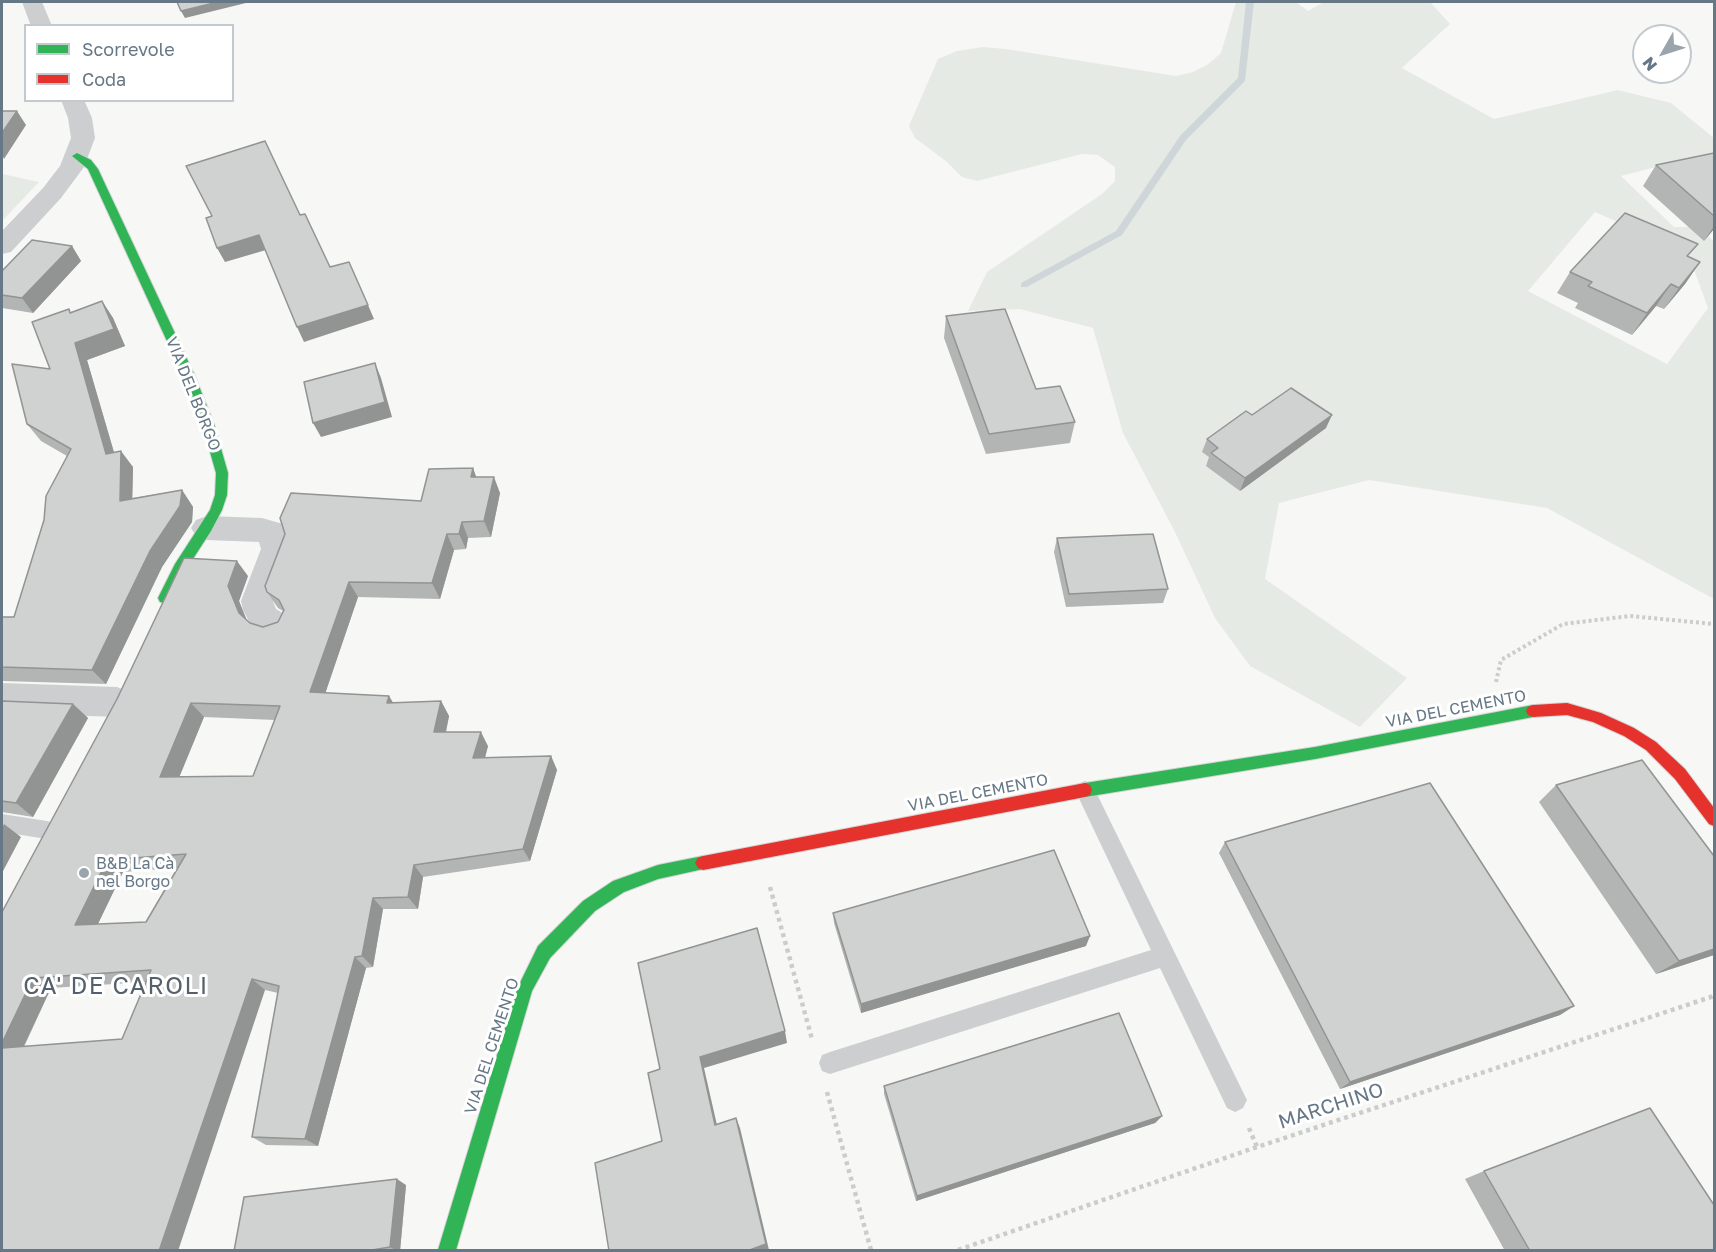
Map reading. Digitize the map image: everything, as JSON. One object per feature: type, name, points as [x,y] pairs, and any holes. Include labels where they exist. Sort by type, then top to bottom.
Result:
[{"type":"street","points":[[32,2],[41,24]]},
{"type":"street","points":[[2,246],[62,180],[77,156],[83,138],[80,118],[73,102]]},
{"type":"street","name":"VIA DEL BORGO","points":[[77,156],[88,162],[93,169],[189,376],[208,424],[222,473],[221,495],[207,528],[180,568],[161,609]]},
{"type":"street","points":[[207,528],[262,530],[272,533],[277,549],[257,601],[264,618],[275,626]]},
{"type":"street","points":[[2,698],[117,702]]},
{"type":"street","name":"VIA DEL CEMENTO","points":[[447,1251],[525,989],[544,952],[589,906],[619,886],[658,872],[1085,790],[1315,753],[1540,709],[1567,709],[1596,717],[1629,732],[1651,746],[1680,774],[1714,819]]},
{"type":"lane","points":[[1085,790],[1235,1100]]},
{"type":"lane","points":[[2,823],[47,831]]},
{"type":"lane","points":[[830,1063],[1166,956]]},
{"type":"path","points":[[1488,718],[1501,660],[1563,624],[1630,616],[1714,624]]},
{"type":"path","name":"MARCHINO","points":[[958,1251],[1257,1146],[1714,996]]},
{"type":"shaded area","points":[[1236,2],[1296,2],[1308,11],[1324,2],[1430,2],[1450,24],[1402,68],[1494,119],[1618,90],[1671,103],[1714,138],[1714,152],[1621,176],[1674,227],[1698,227],[1714,241],[1714,599],[1547,508],[1369,480],[1279,503],[1265,579],[1407,678],[1360,727],[1250,666],[1215,618],[1175,532],[1123,433],[1093,328],[1020,309],[968,311],[987,272],[1102,194],[1115,181],[1115,167],[1098,155],[1082,154],[977,181],[962,177],[947,162],[915,138],[909,126],[938,59],[957,51],[983,47],[1006,49],[1176,76],[1193,72],[1207,65],[1221,53]],"holes":[[[1595,212],[1688,253],[1708,308],[1667,364],[1528,291]]]},
{"type":"shaded area","points":[[2,174],[39,182],[2,221]]},
{"type":"building","points":[[177,2],[218,2],[181,11]]},
{"type":"building","points":[[2,111],[17,111],[2,133]]},
{"type":"building","points":[[265,141],[300,215],[305,214],[330,267],[349,262],[368,305],[297,327],[259,235],[217,248],[206,218],[212,216],[186,166]]},
{"type":"building","points":[[1714,153],[1714,216],[1656,165]]},
{"type":"building","points":[[1625,213],[1698,244],[1687,256],[1700,262],[1679,288],[1671,284],[1647,313],[1588,286],[1592,282],[1570,272]]},
{"type":"building","points":[[32,240],[72,246],[22,298],[2,295],[2,271]]},
{"type":"building","points":[[102,301],[114,329],[75,343],[106,454],[121,451],[120,501],[182,490],[180,506],[150,551],[92,670],[2,667],[2,617],[14,617],[44,520],[46,496],[71,449],[27,424],[12,364],[50,369],[32,322],[69,309],[70,313]]},
{"type":"building","points":[[1005,309],[1036,389],[1060,386],[1075,422],[989,434],[946,316]]},
{"type":"building","points":[[375,363],[385,402],[313,423],[304,382]]},
{"type":"building","points":[[1291,388],[1332,415],[1245,478],[1211,453],[1218,448],[1207,439],[1246,411],[1252,415]]},
{"type":"building","points":[[473,468],[471,477],[494,477],[484,521],[462,522],[459,534],[447,534],[432,583],[349,582],[310,692],[389,696],[387,703],[441,701],[434,732],[481,732],[473,758],[551,756],[523,849],[414,865],[408,897],[373,898],[362,956],[355,957],[305,1139],[252,1137],[279,986],[252,979],[159,1251],[2,1251],[2,1048],[122,1039],[151,970],[33,978],[2,1043],[2,912],[117,699],[184,558],[237,561],[228,586],[239,613],[250,623],[263,627],[278,622],[284,610],[279,600],[267,592],[265,586],[285,534],[280,518],[291,493],[421,501],[429,469]],"holes":[[[191,703],[280,706],[253,776],[160,777]],[[186,854],[146,922],[75,925],[107,860]]]},
{"type":"building","points":[[1153,534],[1168,589],[1069,594],[1057,538]]},
{"type":"building","points":[[2,701],[73,704],[16,803],[2,801]]},
{"type":"building","points":[[1642,760],[1714,856],[1714,949],[1679,961],[1556,785]]},
{"type":"building","points":[[1430,783],[1574,1006],[1350,1082],[1225,842]]},
{"type":"building","points":[[1054,850],[1090,936],[861,1004],[833,913]]},
{"type":"building","points":[[757,928],[785,1031],[700,1057],[715,1125],[736,1118],[766,1244],[747,1251],[609,1251],[595,1163],[662,1141],[648,1073],[660,1069],[638,963]]},
{"type":"building","points":[[1119,1013],[1162,1116],[917,1196],[884,1086]]},
{"type":"building","points":[[1650,1108],[1714,1205],[1714,1251],[1530,1251],[1484,1171]]},
{"type":"building","points":[[397,1179],[390,1247],[366,1251],[234,1251],[244,1197]]},
{"type":"waterway","points":[[1024,285],[1119,233],[1183,138],[1242,79],[1250,2]]},
{"type":"traffic: fast","points":[[77,156],[88,162],[93,169],[189,376],[208,424],[222,473],[221,495],[216,510],[207,528],[180,568],[165,598]]},
{"type":"traffic: fast","points":[[1085,790],[1315,753],[1533,711]]},
{"type":"traffic: fast","points":[[447,1250],[525,989],[544,952],[589,906],[619,886],[658,872],[703,863]]},
{"type":"traffic: jam","points":[[1533,711],[1567,709],[1596,717],[1629,732],[1651,746],[1680,774],[1714,819]]},
{"type":"traffic: jam","points":[[703,863],[1085,790]]},
{"type":"place","name":"B&B La Cà nel Borgo","points":[[84,873]]},
{"type":"district","name":"CA' DE CAROLI","points":[[116,986]]}]
